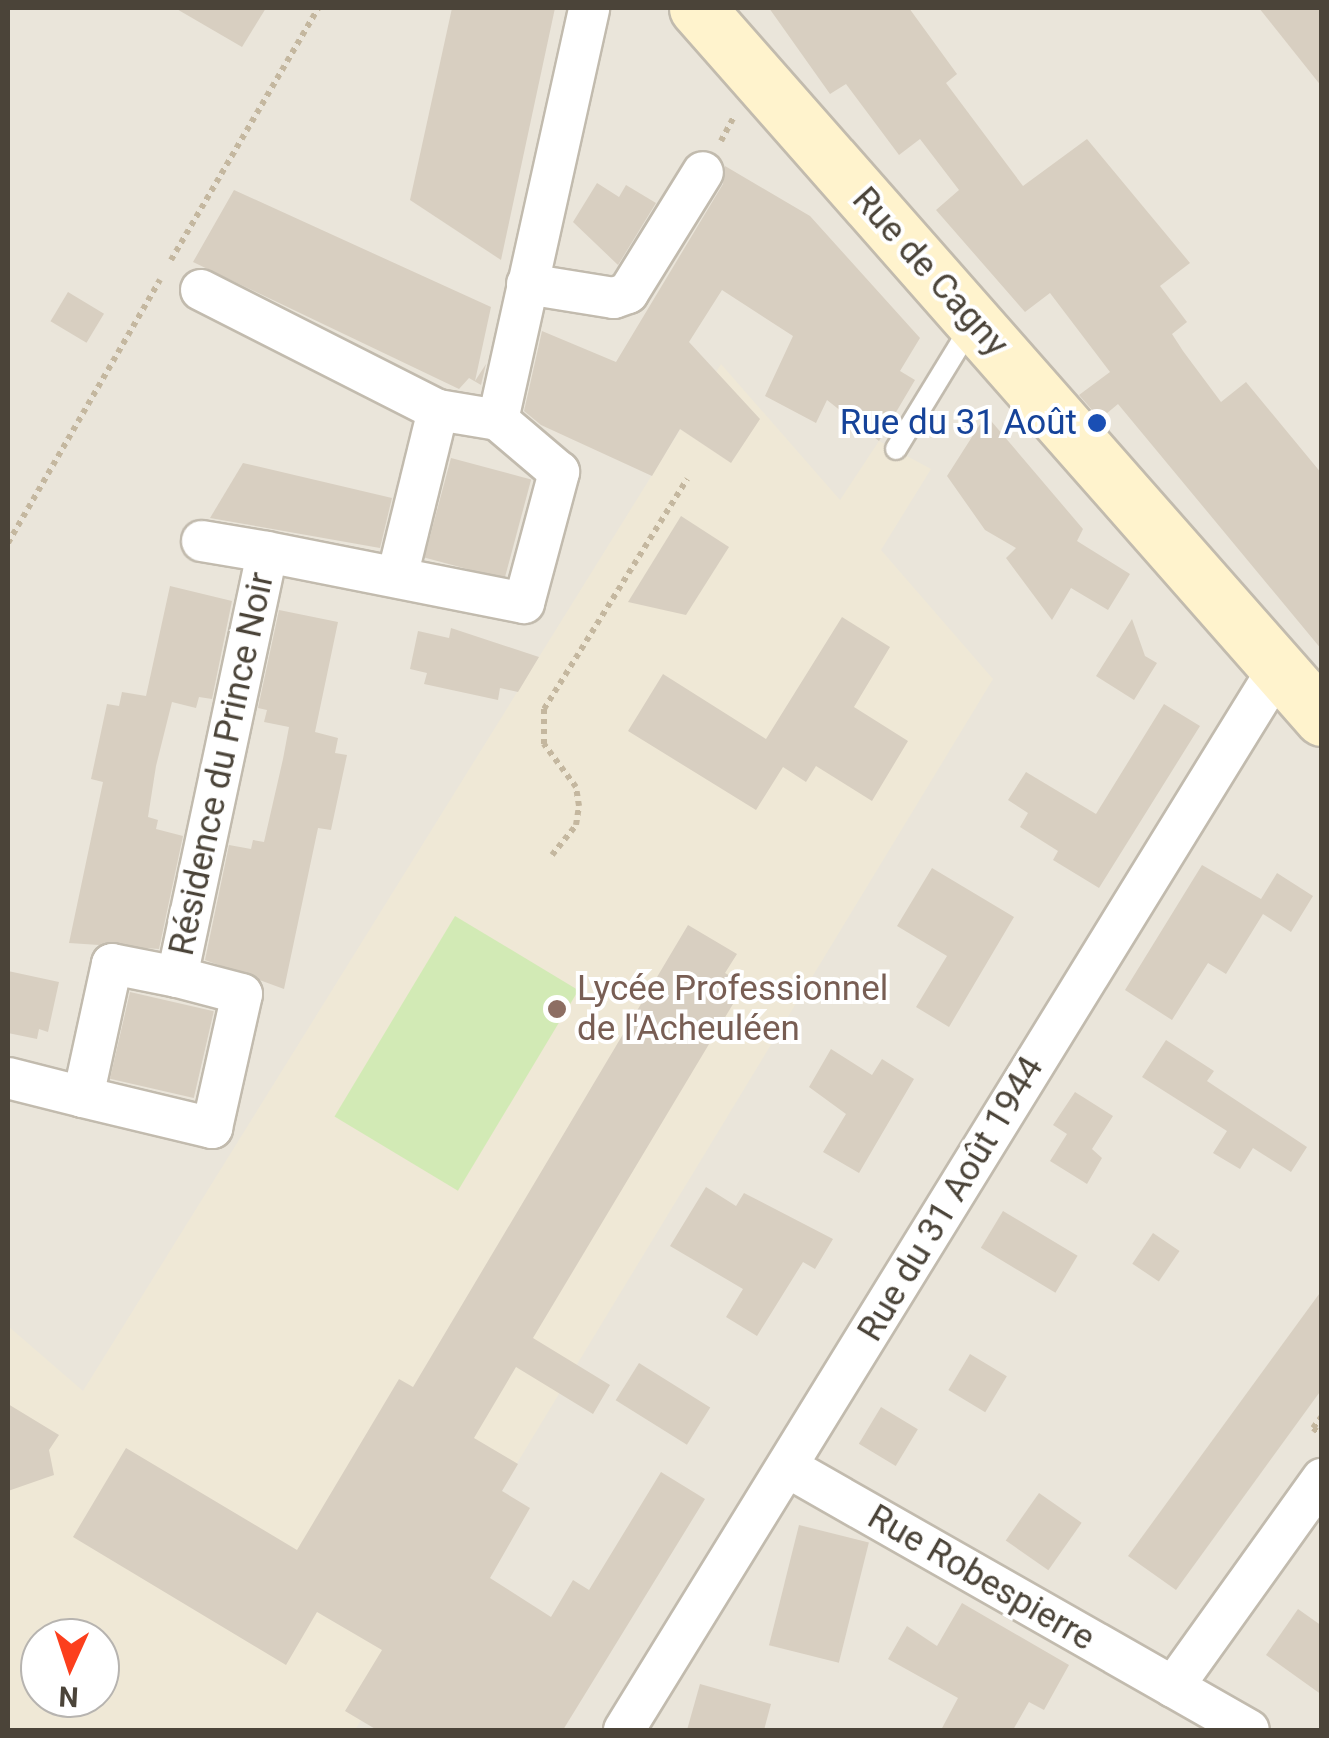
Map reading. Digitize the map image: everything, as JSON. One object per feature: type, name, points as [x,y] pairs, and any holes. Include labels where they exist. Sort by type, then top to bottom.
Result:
[{"type":"main road","name":"Rue de Cagny","points":[[696,8],[1322,718]]},
{"type":"street","points":[[200,290],[438,410],[498,420],[589,8]]},
{"type":"street","points":[[527,284],[614,298],[628,293],[703,172]]},
{"type":"street","points":[[397,578],[438,410]]},
{"type":"street","name":"Résidence du Prince Noir","points":[[202,540],[524,602],[559,472],[498,420]]},
{"type":"street","name":"Résidence du Prince Noir","points":[[177,977],[267,552]]},
{"type":"street","name":"Rue du 31 Août 1944","points":[[624,1730],[1279,668]]},
{"type":"street","name":"Résidence du Prince Noir","points":[[8,1078],[83,1097],[212,1128],[242,994],[112,964],[83,1097]]},
{"type":"street","name":"Rue Robespierre","points":[[789,1468],[1249,1730]]},
{"type":"street","points":[[1173,1687],[1322,1479]]},
{"type":"lane","points":[[896,449],[974,321]]},
{"type":"path","points":[[703,172],[757,76]]},
{"type":"path","points":[[552,855],[576,826],[579,806],[576,787],[544,744],[544,709],[687,478]]},
{"type":"path","points":[[1322,1416],[1313,1428],[1322,1435]]},
{"type":"shaded area","points":[[8,8],[1321,8],[1321,1730],[8,1730]]},
{"type":"shaded area","name":"Lycée Professionnel de l'Acheuléen","points":[[721,364],[840,500],[879,441],[931,469],[881,550],[993,679],[355,1730],[8,1730],[8,1326],[83,1391]]},
{"type":"green space","points":[[455,916],[578,990],[458,1191],[334,1117]]},
{"type":"building","points":[[175,8],[266,8],[242,47]]},
{"type":"building","points":[[452,8],[555,8],[501,260],[410,200]]},
{"type":"building","points":[[769,8],[909,8],[957,74],[946,83],[1023,186],[1087,139],[1190,263],[1160,286],[1187,322],[1172,334],[1183,351],[1221,402],[1246,382],[1322,474],[1322,650],[1118,404],[1100,419],[1079,395],[1110,372],[1050,293],[1025,312],[936,210],[959,190],[920,139],[899,155],[846,84],[830,94]]},
{"type":"building","points":[[1259,8],[1322,8],[1322,87]]},
{"type":"building","points":[[725,166],[810,216],[920,338],[900,371],[915,380],[879,441],[827,400],[816,423],[765,396],[793,336],[722,290],[689,342],[760,419],[731,463],[680,429],[652,476],[541,425],[524,411],[542,331],[616,362],[723,184]]},
{"type":"building","points":[[597,183],[619,197],[626,185],[656,203],[618,265],[573,222]]},
{"type":"building","points":[[234,190],[491,307],[475,381],[486,364],[481,385],[469,378],[459,389],[193,262]]},
{"type":"building","points":[[68,292],[104,314],[86,343],[50,321]]},
{"type":"building","points":[[986,415],[1083,529],[1077,541],[1130,574],[1108,610],[1071,588],[1052,620],[1006,558],[1016,548],[985,530],[947,476]]},
{"type":"building","points":[[451,458],[531,479],[505,579],[424,557]]},
{"type":"building","points":[[243,463],[392,498],[380,548],[210,518]]},
{"type":"building","points":[[681,516],[729,547],[686,615],[628,602]]},
{"type":"building","points":[[170,586],[232,601],[212,699],[199,697],[196,708],[172,702],[156,766],[148,817],[158,820],[156,829],[183,836],[159,949],[69,943],[103,782],[91,779],[107,704],[119,706],[122,692],[146,696]]},
{"type":"building","points":[[279,610],[338,622],[315,732],[338,738],[335,753],[347,755],[331,830],[318,828],[284,989],[205,960],[229,845],[251,849],[253,840],[264,842],[283,759],[289,727],[264,722],[267,710],[258,708]]},
{"type":"building","points":[[842,617],[890,647],[854,707],[908,741],[872,801],[816,766],[806,782],[783,767],[756,810],[628,731],[663,674],[766,739]]},
{"type":"building","points":[[1132,619],[1145,656],[1157,663],[1134,700],[1096,676]]},
{"type":"building","points":[[451,628],[539,657],[518,692],[500,688],[498,700],[424,684],[427,673],[410,669],[418,631],[449,638]]},
{"type":"building","points":[[1164,704],[1200,726],[1099,888],[1053,860],[1058,851],[1020,827],[1028,813],[1008,800],[1026,772],[1096,814]]},
{"type":"building","points":[[1202,865],[1261,899],[1277,873],[1313,896],[1291,932],[1263,914],[1226,974],[1208,963],[1172,1020],[1125,990]]},
{"type":"building","points":[[932,868],[1014,917],[949,1027],[916,1007],[947,956],[897,926]]},
{"type":"building","points":[[688,925],[737,954],[725,973],[745,984],[533,1338],[610,1385],[593,1414],[516,1367],[474,1438],[518,1464],[502,1491],[530,1508],[490,1578],[551,1617],[573,1580],[589,1590],[661,1472],[705,1499],[563,1730],[377,1730],[345,1711],[382,1650],[317,1612],[286,1665],[73,1537],[126,1448],[297,1550],[399,1379],[413,1387]]},
{"type":"building","points":[[8,971],[59,982],[48,1032],[39,1029],[37,1039],[8,1033]]},
{"type":"building","points":[[130,992],[214,1011],[194,1098],[110,1079]]},
{"type":"building","points":[[1166,1040],[1214,1071],[1207,1081],[1307,1147],[1291,1172],[1253,1148],[1240,1169],[1213,1153],[1227,1131],[1142,1077]]},
{"type":"building","points":[[831,1049],[872,1075],[882,1059],[914,1079],[859,1173],[823,1152],[846,1114],[809,1087]]},
{"type":"building","points":[[1075,1092],[1113,1116],[1092,1149],[1102,1158],[1087,1184],[1050,1161],[1067,1134],[1053,1125]]},
{"type":"building","points":[[706,1187],[736,1206],[744,1193],[833,1239],[815,1269],[803,1262],[757,1336],[726,1317],[743,1289],[670,1246]]},
{"type":"building","points":[[1003,1211],[1078,1256],[1055,1293],[981,1248]]},
{"type":"building","points":[[1153,1233],[1180,1251],[1159,1282],[1132,1264]]},
{"type":"building","points":[[1322,1290],[1322,1389],[1176,1590],[1128,1556]]},
{"type":"building","points":[[970,1354],[1007,1376],[985,1412],[948,1390]]},
{"type":"building","points":[[639,1363],[710,1408],[687,1445],[616,1400]]},
{"type":"building","points":[[8,1404],[59,1435],[49,1450],[54,1475],[8,1491]]},
{"type":"building","points":[[881,1407],[918,1429],[896,1466],[859,1444]]},
{"type":"building","points":[[1039,1493],[1082,1523],[1048,1570],[1006,1541]]},
{"type":"building","points":[[799,1525],[869,1542],[839,1663],[769,1645]]},
{"type":"building","points":[[962,1603],[1069,1665],[1044,1710],[1029,1702],[1013,1730],[941,1730],[958,1698],[888,1659],[907,1626],[937,1646]]},
{"type":"building","points":[[1298,1609],[1322,1626],[1322,1695],[1266,1655]]},
{"type":"building","points":[[700,1684],[771,1704],[764,1730],[687,1730]]},
{"type":"place","name":"Rue du 31 Août","points":[[1097,423]]},
{"type":"place","name":"Lycée Professionnel de l'Acheuléen","points":[[557,1009]]}]
